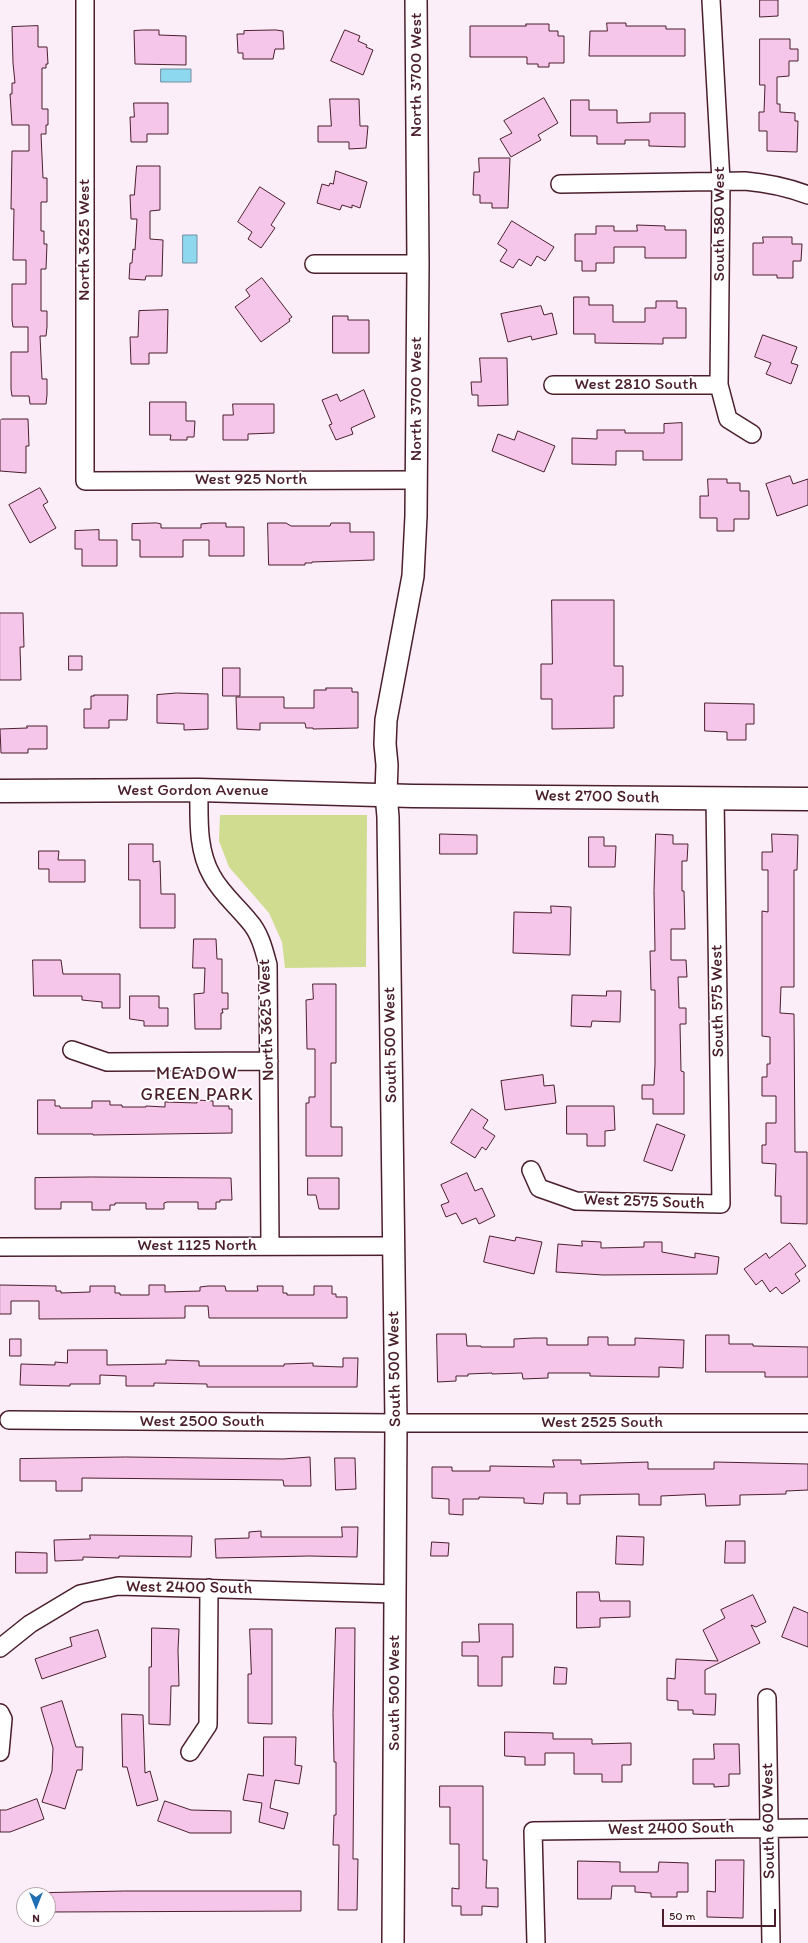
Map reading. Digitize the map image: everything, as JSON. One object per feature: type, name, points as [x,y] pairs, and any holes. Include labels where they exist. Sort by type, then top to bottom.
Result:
[{"type":"main road","name":"West Gordon Avenue","points":[[0,791],[199,790],[386,794]]},
{"type":"main road","name":"West 2700 South","points":[[386,794],[716,799],[808,798]]},
{"type":"street","name":"North 3625 West","points":[[84,480],[85,0]]},
{"type":"street","name":"North 3700 West","points":[[386,794],[387,766],[384,744],[386,720],[413,576],[417,480],[418,264],[416,0]]},
{"type":"street","name":"South 580 West","points":[[711,0],[721,181],[719,384],[728,419],[752,434]]},
{"type":"street","points":[[560,184],[721,181],[767,183],[788,187],[808,195]]},
{"type":"street","points":[[314,264],[418,264]]},
{"type":"street","name":"West 2810 South","points":[[553,385],[719,384]]},
{"type":"street","name":"West 925 North","points":[[84,480],[417,480]]},
{"type":"street","name":"North 3625 West","points":[[199,790],[200,837],[205,860],[212,877],[227,897],[250,922],[263,944],[268,965],[270,1246]]},
{"type":"street","name":"South 500 West","points":[[386,794],[388,817],[396,1423],[393,1943]]},
{"type":"street","name":"South 575 West","points":[[716,799],[721,1204]]},
{"type":"street","points":[[72,1050],[107,1062],[269,1061]]},
{"type":"street","name":"West 2575 South","points":[[531,1170],[539,1188],[576,1200],[721,1204]]},
{"type":"street","name":"West 1125 North","points":[[0,1247],[394,1246]]},
{"type":"street","name":"West 2500 South","points":[[9,1420],[396,1423]]},
{"type":"street","name":"West 2525 South","points":[[396,1423],[808,1423]]},
{"type":"street","name":"West 2400 South","points":[[0,1648],[30,1624],[80,1594],[118,1586],[395,1594]]},
{"type":"street","points":[[190,1752],[208,1725],[209,1588]]},
{"type":"street","name":"South 600 West","points":[[767,1698],[771,1943]]},
{"type":"street","points":[[0,1713],[3,1719],[0,1752]]},
{"type":"street","name":"West 2400 South","points":[[536,1943],[533,1831],[808,1828]]},
{"type":"green space","points":[[220,815],[367,815],[366,967],[285,968],[282,942],[269,913],[229,867],[219,841]]},
{"type":"water","points":[[161,69],[191,69],[191,82],[161,82]]},
{"type":"water","points":[[183,235],[197,235],[197,263],[183,263]]},
{"type":"building","points":[[760,0],[778,0],[778,16],[760,17]]},
{"type":"building","points":[[607,23],[626,23],[626,26],[666,26],[666,29],[685,29],[685,56],[589,56],[590,31],[607,31]]},
{"type":"building","points":[[526,24],[549,24],[549,31],[558,31],[558,36],[564,36],[564,63],[549,63],[549,67],[538,67],[538,64],[527,64],[527,57],[470,57],[470,26],[526,26]]},
{"type":"building","points":[[38,26],[38,47],[47,47],[48,64],[46,64],[46,68],[42,68],[42,109],[48,109],[48,125],[46,125],[46,134],[41,134],[43,178],[47,178],[47,202],[41,202],[41,231],[44,231],[44,244],[47,244],[46,269],[41,269],[41,311],[47,311],[47,327],[46,336],[40,336],[42,379],[47,379],[47,395],[46,404],[30,404],[29,396],[12,396],[11,389],[11,352],[28,352],[28,327],[13,327],[12,320],[12,284],[26,284],[26,260],[13,260],[14,209],[11,209],[12,151],[29,151],[29,125],[12,125],[10,94],[12,94],[12,83],[15,83],[12,27]]},
{"type":"building","points":[[159,30],[159,35],[186,36],[186,65],[135,64],[134,31]]},
{"type":"building","points":[[345,30],[360,36],[358,41],[367,45],[366,47],[373,50],[363,75],[331,61]]},
{"type":"building","points":[[244,31],[283,31],[284,49],[275,49],[273,59],[243,59],[243,53],[238,53],[237,34],[244,34]]},
{"type":"building","points":[[760,39],[790,39],[790,49],[798,49],[798,61],[789,61],[789,76],[777,77],[777,104],[780,104],[780,112],[795,113],[795,121],[798,121],[797,152],[767,151],[767,131],[759,131],[759,112],[764,112],[765,85],[760,85]]},
{"type":"building","points":[[544,98],[558,123],[538,135],[541,140],[511,157],[500,139],[512,133],[504,121]]},
{"type":"building","points":[[330,99],[359,99],[360,126],[368,126],[366,148],[349,149],[349,142],[318,142],[318,126],[331,126]]},
{"type":"building","points":[[571,100],[589,100],[589,110],[617,110],[617,123],[650,122],[650,113],[685,113],[685,147],[649,146],[649,140],[625,140],[625,144],[597,144],[597,136],[571,136]]},
{"type":"building","points":[[134,103],[168,103],[168,134],[147,134],[147,142],[131,142],[130,117],[134,117]]},
{"type":"building","points":[[479,158],[510,158],[508,208],[492,208],[492,203],[480,203],[480,195],[473,195],[474,172],[479,172]]},
{"type":"building","points":[[137,166],[160,166],[160,210],[150,211],[150,239],[163,240],[162,276],[146,276],[145,280],[129,279],[130,263],[132,263],[133,249],[135,250],[137,219],[131,219],[130,195],[134,195]]},
{"type":"building","points":[[336,171],[367,182],[360,208],[352,205],[352,208],[342,205],[340,210],[317,203],[322,184],[329,186],[330,183],[333,184]]},
{"type":"building","points":[[260,187],[285,203],[271,225],[275,228],[261,248],[248,239],[252,232],[238,222]]},
{"type":"building","points":[[512,221],[554,247],[545,261],[537,256],[531,266],[519,259],[513,268],[500,261],[507,250],[498,244]]},
{"type":"building","points":[[637,225],[665,226],[665,230],[686,230],[686,258],[645,258],[645,247],[614,247],[614,263],[596,263],[596,271],[582,271],[582,261],[575,261],[575,234],[596,234],[596,226],[614,226],[614,231],[637,231]]},
{"type":"building","points":[[763,237],[792,237],[792,244],[802,244],[801,261],[793,261],[793,278],[777,278],[777,275],[753,275],[753,243],[763,243]]},
{"type":"building","points":[[262,278],[292,317],[289,319],[290,321],[261,342],[235,307],[250,296],[246,290]]},
{"type":"building","points":[[574,297],[589,297],[589,305],[613,305],[613,322],[645,322],[645,308],[656,308],[656,301],[677,301],[677,308],[686,308],[686,338],[663,338],[663,344],[595,343],[595,334],[574,334]]},
{"type":"building","points":[[541,306],[544,315],[552,313],[557,334],[532,340],[531,336],[508,342],[501,314]]},
{"type":"building","points":[[168,310],[167,353],[149,353],[149,364],[131,364],[130,337],[138,337],[139,311]]},
{"type":"building","points":[[333,316],[348,316],[348,320],[369,320],[369,353],[333,353]]},
{"type":"building","points":[[763,335],[797,347],[791,363],[798,365],[791,384],[766,374],[771,363],[755,357]]},
{"type":"building","points":[[480,358],[507,358],[508,405],[478,406],[478,395],[472,395],[471,382],[481,382]]},
{"type":"building","points":[[364,390],[375,417],[351,428],[353,434],[336,440],[329,425],[332,424],[322,400],[337,394],[340,401]]},
{"type":"building","points":[[150,402],[186,402],[186,421],[195,421],[194,437],[187,437],[187,440],[170,440],[171,435],[150,435]]},
{"type":"building","points":[[233,404],[274,404],[274,433],[248,434],[248,440],[223,440],[223,415],[233,415]]},
{"type":"building","points":[[2,419],[28,419],[29,446],[26,446],[26,473],[0,471],[0,421]]},
{"type":"building","points":[[682,423],[682,460],[643,460],[643,451],[616,451],[616,465],[572,464],[572,438],[597,439],[597,430],[625,430],[625,433],[664,433],[664,424]]},
{"type":"building","points":[[518,431],[555,446],[544,472],[492,451],[498,434],[514,440]]},
{"type":"building","points":[[790,476],[793,484],[808,479],[808,505],[777,516],[766,484]]},
{"type":"building","points":[[708,479],[727,479],[727,483],[740,483],[740,491],[749,491],[749,519],[734,519],[734,531],[717,531],[717,518],[700,518],[700,496],[708,496]]},
{"type":"building","points":[[40,488],[48,502],[43,505],[56,528],[30,543],[9,505]]},
{"type":"building","points":[[210,523],[226,523],[226,527],[244,527],[244,556],[209,556],[209,540],[183,540],[183,557],[140,557],[140,540],[132,540],[132,524],[161,524],[161,528],[201,528],[201,524]]},
{"type":"building","points":[[268,523],[286,523],[291,526],[330,526],[331,523],[350,523],[350,532],[374,532],[374,560],[312,562],[305,563],[305,565],[269,565]]},
{"type":"building","points":[[99,530],[99,540],[117,540],[117,566],[82,566],[82,549],[75,549],[75,531]]},
{"type":"building","points":[[552,600],[614,600],[614,666],[623,666],[623,696],[614,696],[614,728],[552,729],[552,699],[541,699],[541,664],[552,664]]},
{"type":"building","points":[[0,613],[23,613],[24,647],[20,647],[21,680],[0,680]]},
{"type":"building","points":[[69,656],[82,656],[82,670],[69,670]]},
{"type":"building","points":[[223,668],[240,668],[240,696],[223,696]]},
{"type":"building","points":[[326,688],[352,688],[352,692],[358,692],[358,728],[313,729],[306,728],[305,723],[260,723],[260,730],[237,729],[236,697],[284,697],[284,708],[314,708],[314,690],[326,690]]},
{"type":"building","points":[[177,693],[208,694],[208,729],[184,730],[184,724],[157,723],[157,695]]},
{"type":"building","points":[[128,695],[127,720],[109,720],[109,728],[84,728],[84,709],[91,709],[91,696]]},
{"type":"building","points":[[705,703],[754,704],[754,724],[746,724],[746,740],[727,740],[727,732],[705,731]]},
{"type":"building","points":[[27,726],[47,726],[47,749],[28,749],[28,753],[1,753],[0,729],[27,728]]},
{"type":"building","points":[[440,834],[477,835],[477,854],[440,854]]},
{"type":"building","points":[[656,834],[673,835],[673,844],[688,844],[687,861],[682,861],[682,891],[684,891],[685,929],[671,929],[671,960],[686,960],[687,977],[678,977],[679,1008],[686,1008],[686,1024],[680,1024],[681,1071],[684,1072],[684,1114],[653,1114],[653,1099],[642,1099],[642,1085],[654,1085],[655,990],[651,990],[650,951],[655,951],[654,891]]},
{"type":"building","points":[[772,834],[798,835],[797,870],[794,870],[794,987],[781,987],[780,1013],[794,1014],[795,1152],[807,1152],[807,1224],[781,1223],[781,1196],[775,1196],[776,1164],[762,1163],[762,1145],[766,1145],[766,1123],[776,1123],[776,1096],[762,1096],[762,1077],[767,1077],[767,1064],[770,1064],[770,1037],[762,1036],[762,911],[768,912],[768,870],[762,870],[762,852],[772,852]]},
{"type":"building","points":[[589,837],[604,837],[604,846],[616,846],[615,867],[589,867]]},
{"type":"building","points":[[129,844],[153,844],[153,862],[160,861],[161,894],[175,894],[175,928],[140,928],[140,880],[129,880]]},
{"type":"building","points":[[39,851],[59,851],[58,860],[85,860],[85,882],[49,882],[49,869],[39,869]]},
{"type":"building","points":[[551,906],[571,907],[570,955],[513,953],[514,912],[551,913]]},
{"type":"building","points":[[194,939],[216,939],[217,959],[222,959],[222,993],[228,993],[228,1009],[222,1009],[221,1029],[195,1029],[194,994],[204,993],[205,968],[193,968]]},
{"type":"building","points":[[33,960],[61,960],[63,974],[120,974],[120,1008],[102,1008],[102,1002],[82,1000],[82,996],[34,996]]},
{"type":"building","points":[[313,984],[336,984],[336,1063],[331,1063],[331,1127],[342,1127],[342,1156],[306,1156],[306,1103],[309,1103],[309,1097],[315,1097],[315,1049],[307,1049],[306,1000],[313,999]]},
{"type":"building","points":[[607,991],[621,991],[620,1022],[592,1021],[591,1027],[571,1026],[572,995],[606,996]]},
{"type":"building","points":[[130,996],[159,996],[159,1008],[168,1008],[168,1026],[144,1026],[144,1021],[130,1019]]},
{"type":"building","points":[[543,1075],[544,1086],[554,1085],[556,1103],[505,1110],[501,1081]]},
{"type":"building","points":[[38,1100],[55,1100],[55,1106],[60,1106],[60,1108],[92,1108],[92,1101],[110,1101],[110,1105],[122,1105],[122,1107],[165,1107],[165,1102],[197,1103],[197,1100],[213,1101],[213,1106],[229,1106],[229,1109],[232,1109],[232,1133],[93,1135],[38,1134]]},
{"type":"building","points":[[567,1106],[614,1106],[615,1130],[605,1131],[605,1146],[587,1146],[587,1134],[567,1134]]},
{"type":"building","points":[[472,1109],[488,1120],[483,1128],[495,1136],[486,1150],[482,1147],[475,1158],[451,1143]]},
{"type":"building","points":[[657,1124],[685,1135],[672,1171],[644,1161]]},
{"type":"building","points":[[467,1173],[475,1191],[482,1188],[495,1216],[479,1224],[476,1218],[462,1224],[456,1213],[446,1217],[441,1205],[449,1202],[441,1185]]},
{"type":"building","points":[[35,1178],[231,1178],[232,1200],[220,1200],[220,1202],[216,1202],[216,1209],[198,1209],[198,1202],[167,1202],[164,1203],[164,1209],[146,1209],[146,1203],[115,1203],[115,1205],[110,1205],[110,1210],[92,1210],[92,1202],[61,1202],[61,1209],[35,1209]]},
{"type":"building","points":[[308,1178],[339,1178],[339,1209],[319,1209],[316,1195],[308,1195]]},
{"type":"building","points":[[490,1236],[515,1241],[516,1237],[542,1242],[534,1274],[484,1262]]},
{"type":"building","points":[[582,1241],[601,1242],[601,1248],[644,1247],[644,1242],[662,1242],[662,1252],[695,1258],[695,1253],[719,1257],[717,1274],[603,1275],[556,1272],[558,1244],[582,1246]]},
{"type":"building","points":[[790,1243],[806,1266],[795,1274],[800,1281],[782,1294],[776,1287],[770,1292],[762,1280],[756,1285],[744,1269],[766,1253],[769,1258]]},
{"type":"building","points":[[0,1285],[56,1286],[56,1291],[61,1291],[61,1293],[90,1292],[90,1286],[115,1286],[115,1293],[120,1293],[120,1295],[149,1295],[149,1285],[165,1285],[165,1292],[200,1291],[200,1287],[208,1286],[225,1286],[226,1291],[258,1291],[257,1286],[283,1286],[283,1293],[287,1293],[287,1295],[314,1295],[314,1286],[332,1286],[332,1294],[336,1294],[336,1297],[347,1297],[347,1318],[209,1318],[208,1306],[185,1306],[185,1318],[39,1319],[39,1301],[11,1301],[11,1314],[0,1314]]},
{"type":"building","points":[[437,1334],[466,1334],[467,1346],[481,1347],[514,1347],[514,1339],[533,1338],[547,1338],[547,1345],[588,1345],[588,1337],[608,1337],[608,1345],[635,1345],[635,1338],[684,1340],[683,1368],[659,1367],[659,1377],[590,1376],[590,1373],[548,1373],[548,1378],[523,1379],[522,1373],[492,1373],[456,1376],[456,1381],[438,1382]]},
{"type":"building","points":[[706,1335],[729,1335],[729,1344],[808,1347],[808,1377],[765,1377],[765,1372],[706,1372]]},
{"type":"building","points":[[10,1339],[21,1339],[21,1356],[10,1356]]},
{"type":"building","points":[[68,1350],[107,1350],[107,1365],[166,1364],[166,1360],[199,1361],[199,1366],[284,1366],[284,1364],[313,1363],[313,1366],[343,1367],[343,1358],[358,1358],[357,1387],[207,1387],[207,1384],[154,1383],[154,1386],[126,1386],[126,1376],[100,1375],[100,1384],[70,1384],[70,1386],[20,1385],[21,1364],[55,1365],[55,1362],[67,1363]]},
{"type":"building","points":[[126,1457],[283,1459],[310,1457],[311,1486],[284,1486],[283,1480],[82,1478],[82,1491],[56,1491],[56,1481],[20,1481],[20,1459]]},
{"type":"building","points":[[335,1458],[355,1458],[356,1489],[336,1490]]},
{"type":"building","points":[[553,1460],[581,1460],[581,1464],[648,1462],[648,1469],[714,1469],[714,1462],[808,1464],[808,1490],[786,1491],[786,1494],[740,1495],[740,1505],[706,1506],[705,1494],[661,1496],[661,1505],[639,1505],[639,1494],[580,1495],[580,1504],[567,1504],[567,1493],[544,1493],[543,1504],[524,1503],[524,1498],[479,1497],[479,1499],[463,1499],[463,1515],[449,1514],[449,1499],[432,1498],[432,1467],[452,1467],[452,1471],[490,1471],[490,1466],[554,1467]]},
{"type":"building","points":[[342,1527],[358,1527],[357,1557],[309,1556],[216,1558],[215,1539],[249,1538],[249,1532],[261,1531],[261,1537],[342,1537]]},
{"type":"building","points":[[90,1535],[192,1536],[191,1557],[83,1557],[83,1560],[55,1561],[54,1540],[90,1539]]},
{"type":"building","points":[[617,1536],[644,1537],[643,1565],[616,1564]]},
{"type":"building","points":[[726,1541],[745,1541],[745,1563],[725,1563]]},
{"type":"building","points":[[432,1542],[449,1543],[448,1556],[431,1556]]},
{"type":"building","points":[[16,1552],[47,1553],[47,1573],[16,1573]]},
{"type":"building","points":[[577,1592],[599,1592],[600,1601],[630,1601],[630,1617],[600,1618],[600,1627],[577,1628]]},
{"type":"building","points":[[753,1595],[766,1622],[756,1627],[751,1625],[760,1643],[705,1670],[705,1694],[716,1694],[715,1715],[693,1714],[693,1710],[678,1710],[678,1701],[667,1700],[667,1678],[675,1679],[676,1659],[718,1661],[703,1630],[725,1618],[721,1610]]},
{"type":"building","points":[[794,1607],[808,1613],[808,1647],[782,1637]]},
{"type":"building","points":[[479,1624],[513,1624],[513,1657],[502,1657],[502,1686],[478,1686],[478,1656],[462,1656],[462,1642],[479,1642]]},
{"type":"building","points":[[152,1628],[179,1629],[179,1686],[171,1686],[170,1725],[149,1724],[149,1667],[151,1667]]},
{"type":"building","points":[[336,1628],[355,1628],[353,1859],[358,1859],[357,1910],[338,1910],[339,1845],[333,1845],[334,1815],[336,1815],[336,1762],[334,1762],[333,1713]]},
{"type":"building","points":[[250,1629],[272,1629],[272,1724],[248,1723],[248,1674],[251,1674]]},
{"type":"building","points":[[98,1630],[106,1657],[42,1679],[35,1659],[72,1646],[70,1638]]},
{"type":"building","points":[[555,1667],[567,1668],[566,1684],[554,1684]]},
{"type":"building","points":[[62,1701],[76,1747],[83,1747],[82,1770],[77,1770],[65,1809],[42,1802],[52,1771],[53,1748],[41,1708]]},
{"type":"building","points":[[122,1714],[143,1715],[145,1773],[150,1771],[158,1800],[137,1806],[127,1767],[123,1767]]},
{"type":"building","points":[[505,1732],[553,1733],[553,1739],[592,1739],[592,1744],[631,1743],[631,1765],[622,1765],[622,1782],[602,1782],[602,1774],[574,1774],[574,1753],[545,1753],[545,1765],[525,1765],[525,1757],[505,1756]]},
{"type":"building","points":[[264,1737],[296,1737],[295,1765],[302,1766],[299,1784],[275,1780],[270,1808],[288,1813],[284,1829],[259,1822],[262,1803],[243,1800],[248,1774],[263,1776]]},
{"type":"building","points":[[714,1744],[739,1744],[740,1774],[729,1774],[729,1786],[714,1787],[714,1784],[693,1784],[693,1759],[714,1759]]},
{"type":"building","points":[[440,1786],[483,1786],[483,1860],[487,1860],[486,1888],[498,1888],[498,1907],[482,1906],[482,1915],[461,1915],[461,1906],[452,1906],[452,1888],[459,1889],[459,1844],[450,1844],[450,1807],[440,1807]]},
{"type":"building","points":[[37,1799],[44,1819],[10,1832],[0,1832],[0,1810],[6,1810]]},
{"type":"building","points":[[165,1801],[191,1810],[231,1811],[231,1833],[190,1833],[158,1821]]},
{"type":"building","points":[[716,1860],[744,1860],[743,1918],[707,1917],[707,1891],[715,1892]]},
{"type":"building","points":[[578,1861],[620,1862],[620,1872],[658,1872],[659,1862],[688,1863],[688,1892],[677,1892],[677,1897],[651,1897],[651,1893],[635,1892],[635,1886],[612,1886],[611,1899],[578,1899]]},
{"type":"building","points":[[125,1891],[301,1891],[301,1911],[56,1912],[56,1893]]},
{"type":"district","name":"MEADOW GREEN PARK","points":[[197,1084]]}]
